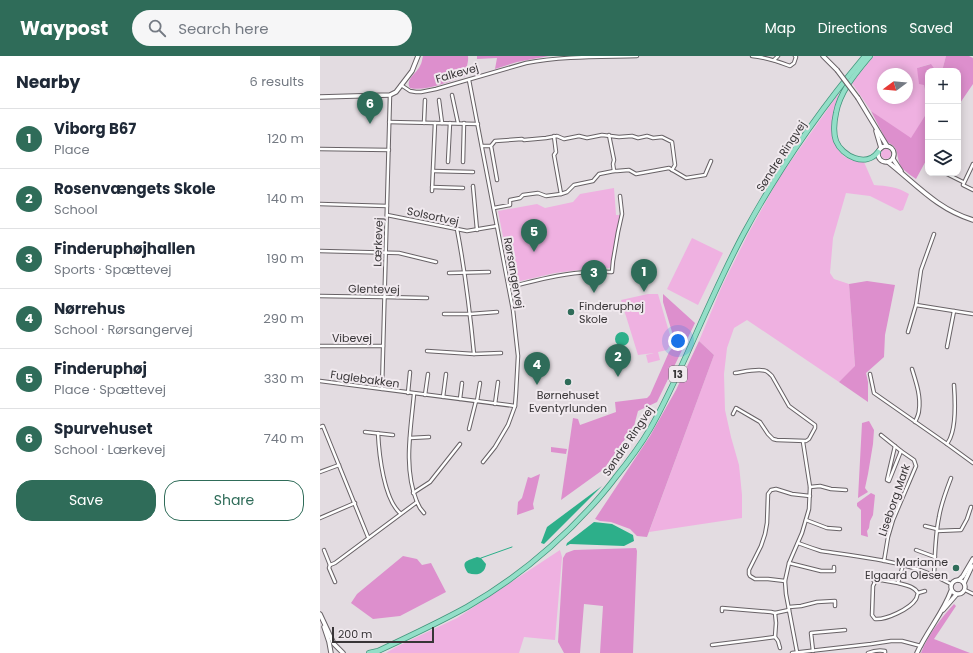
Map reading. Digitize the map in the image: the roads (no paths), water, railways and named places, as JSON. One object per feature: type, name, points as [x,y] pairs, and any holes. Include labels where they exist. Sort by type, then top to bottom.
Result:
[{"type":"main road","name":"Søndre Ringvej","points":[[369,653],[377,652],[436,623],[468,606],[502,585],[542,554],[568,531],[600,498],[650,429],[669,394],[741,239],[767,192],[818,116],[865,56]]},
{"type":"main road","points":[[870,56],[841,96],[835,114],[834,130],[838,144],[843,151],[850,156],[858,159],[866,159],[876,156],[880,150]]},
{"type":"street","points":[[320,97],[390,94],[396,92],[412,71],[418,56]]},
{"type":"street","name":"Falkevej","points":[[401,85],[410,91],[421,92],[541,60],[570,57],[637,56]]},
{"type":"street","points":[[752,56],[774,60],[790,66],[794,63],[795,56]]},
{"type":"street","points":[[774,60],[778,56]]},
{"type":"street","points":[[824,56],[837,70],[858,98],[887,146],[894,150],[894,159],[903,174]]},
{"type":"street","name":"Rørsangervej","points":[[469,80],[513,310],[518,356],[515,406],[508,425],[495,447],[483,462]]},
{"type":"street","name":"Lærkevej","points":[[382,389],[390,94]]},
{"type":"street","points":[[452,95],[458,123]]},
{"type":"street","points":[[424,100],[424,122]]},
{"type":"street","points":[[439,100],[442,123]]},
{"type":"street","points":[[389,122],[478,124]]},
{"type":"street","points":[[435,123],[432,189],[463,188]]},
{"type":"street","points":[[448,162],[450,123]]},
{"type":"street","points":[[463,162],[464,123]]},
{"type":"street","points":[[875,126],[880,150],[879,158],[881,160],[888,162],[917,188],[935,201],[965,218],[973,220]]},
{"type":"street","points":[[497,180],[491,146],[495,141],[524,140],[554,136],[564,139],[579,136],[587,138],[602,135],[619,137],[632,136],[638,138],[647,136],[653,138],[662,137],[672,142],[675,165],[672,170]]},
{"type":"street","points":[[609,135],[614,160],[614,171]]},
{"type":"street","points":[[554,136],[556,152],[554,155],[561,194]]},
{"type":"street","points":[[482,146],[491,146]]},
{"type":"street","points":[[880,150],[887,146]]},
{"type":"street","points":[[320,149],[389,150]]},
{"type":"street","points":[[888,162],[894,159]]},
{"type":"street","points":[[494,208],[510,205],[510,200],[520,198],[523,195],[538,193],[546,196],[561,194],[567,192],[574,184],[593,181],[599,174],[614,171],[629,170],[636,174],[669,168],[686,178],[704,175],[711,161]]},
{"type":"street","points":[[963,182],[973,164]]},
{"type":"street","points":[[433,171],[473,172]]},
{"type":"street","points":[[951,176],[963,182],[962,185],[973,190]]},
{"type":"street","name":"Solsortvej","points":[[473,186],[477,230]]},
{"type":"street","points":[[509,288],[575,273],[612,272],[622,214],[620,196]]},
{"type":"street","points":[[320,204],[387,206]]},
{"type":"street","name":"Solsortvej","points":[[387,214],[467,231],[497,226]]},
{"type":"street","points":[[457,229],[465,273],[474,354]]},
{"type":"street","points":[[908,332],[916,305],[921,270],[934,234]]},
{"type":"street","points":[[320,252],[398,253],[436,262]]},
{"type":"street","points":[[450,273],[489,272]]},
{"type":"street","name":"Glentevej","points":[[320,296],[427,298]]},
{"type":"street","points":[[916,305],[973,314]]},
{"type":"street","points":[[948,347],[954,311]]},
{"type":"street","points":[[444,314],[497,312]]},
{"type":"street","name":"Vibevej","points":[[320,346],[383,346]]},
{"type":"street","points":[[427,351],[474,354],[501,353]]},
{"type":"street","points":[[912,369],[917,385],[919,402],[919,411],[915,422]]},
{"type":"street","points":[[733,414],[736,408],[757,419],[764,426],[768,434],[777,440],[803,442],[809,439],[815,428],[815,425],[789,406],[772,376],[768,373],[760,370],[735,373]]},
{"type":"street","name":"Fuglebakken","points":[[408,393],[410,372]]},
{"type":"street","points":[[425,395],[428,374]]},
{"type":"street","points":[[443,397],[446,374]]},
{"type":"street","points":[[870,374],[874,393],[973,463]]},
{"type":"street","name":"Fuglebakken","points":[[320,381],[515,406]]},
{"type":"street","points":[[495,404],[498,382]]},
{"type":"street","points":[[460,399],[462,383]]},
{"type":"street","points":[[469,430],[480,383]]},
{"type":"street","points":[[947,444],[952,433],[954,422],[954,385]]},
{"type":"street","points":[[414,394],[409,456],[410,471],[413,493],[424,513]]},
{"type":"street","points":[[320,427],[323,426],[368,537]]},
{"type":"street","points":[[365,432],[393,435]]},
{"type":"street","points":[[378,433],[378,449],[385,481],[395,509],[400,513]]},
{"type":"street","name":"Liseborg Mark","points":[[881,435],[914,460],[916,466],[893,520],[888,537],[884,561]]},
{"type":"street","points":[[410,438],[429,437]]},
{"type":"street","points":[[797,652],[785,581],[789,563],[806,520],[810,496],[803,442]]},
{"type":"street","points":[[413,493],[430,482],[460,444]]},
{"type":"street","name":"Liseborg Mark","points":[[895,446],[886,480],[889,481],[901,451]]},
{"type":"street","points":[[320,472],[339,465]]},
{"type":"street","points":[[934,576],[939,516],[951,478]]},
{"type":"street","points":[[810,487],[820,486],[831,489],[846,490]]},
{"type":"street","points":[[785,581],[755,579],[749,574],[749,570],[761,546],[765,534],[768,494],[771,490],[776,489],[792,494],[810,496]]},
{"type":"street","points":[[330,565],[417,502]]},
{"type":"street","points":[[320,518],[355,504]]},
{"type":"street","points":[[925,526],[937,530],[961,530],[971,507]]},
{"type":"street","points":[[806,520],[827,528],[840,529]]},
{"type":"street","points":[[798,543],[821,551],[903,564],[951,584]]},
{"type":"street","points":[[324,550],[335,582]]},
{"type":"street","points":[[916,550],[935,557]]},
{"type":"street","points":[[951,584],[963,576],[973,560]]},
{"type":"street","points":[[789,563],[821,571],[834,571],[834,567]]},
{"type":"street","points":[[965,590],[964,583],[973,563]]},
{"type":"street","points":[[898,583],[903,564]]},
{"type":"street","points":[[869,575],[875,582]]},
{"type":"street","points":[[875,582],[881,580],[898,583],[913,588],[918,593]]},
{"type":"street","points":[[959,580],[964,583]]},
{"type":"street","points":[[875,582],[873,586],[872,614],[875,618],[879,619],[888,617],[908,607],[916,600],[918,593]]},
{"type":"street","points":[[941,612],[951,591],[951,584]]},
{"type":"street","points":[[965,590],[973,594]]},
{"type":"street","points":[[918,653],[930,628],[941,612],[956,595],[961,594],[965,590]]},
{"type":"street","points":[[951,591],[956,595]]},
{"type":"street","points":[[918,593],[925,592]]},
{"type":"street","points":[[722,611],[722,608],[775,613],[789,608],[817,602],[835,601],[835,606]]},
{"type":"street","points":[[774,637],[776,623],[775,613]]},
{"type":"street","points":[[320,614],[334,644],[343,653]]},
{"type":"street","points":[[323,621],[331,653]]},
{"type":"street","points":[[813,651],[811,633],[846,630]]},
{"type":"street","points":[[712,645],[774,637]]},
{"type":"street","points":[[774,637],[778,641],[780,648]]},
{"type":"street","points":[[792,653],[824,651],[902,640],[921,646]]},
{"type":"street","points":[[868,653],[881,650],[885,651],[885,653]]},
{"type":"waterway","points":[[481,558],[512,547]]},
{"type":"place","name":"Spurvehuset","points":[[370,124]]},
{"type":"place","name":"Finderuphøj","points":[[534,252]]},
{"type":"place","name":"Viborg B67","points":[[644,292]]},
{"type":"place","name":"Finderuphøjhallen","points":[[594,293]]},
{"type":"place","name":"Finderuphøj Skole","points":[[571,312]]},
{"type":"place","name":"Rosenvængets Skole","points":[[618,377]]},
{"type":"place","name":"Børnehuset Eventyrlunden","points":[[568,382]]},
{"type":"place","name":"Nørrehus","points":[[537,385]]},
{"type":"place","name":"Marianne Elgaard Olesen","points":[[956,568]]}]
